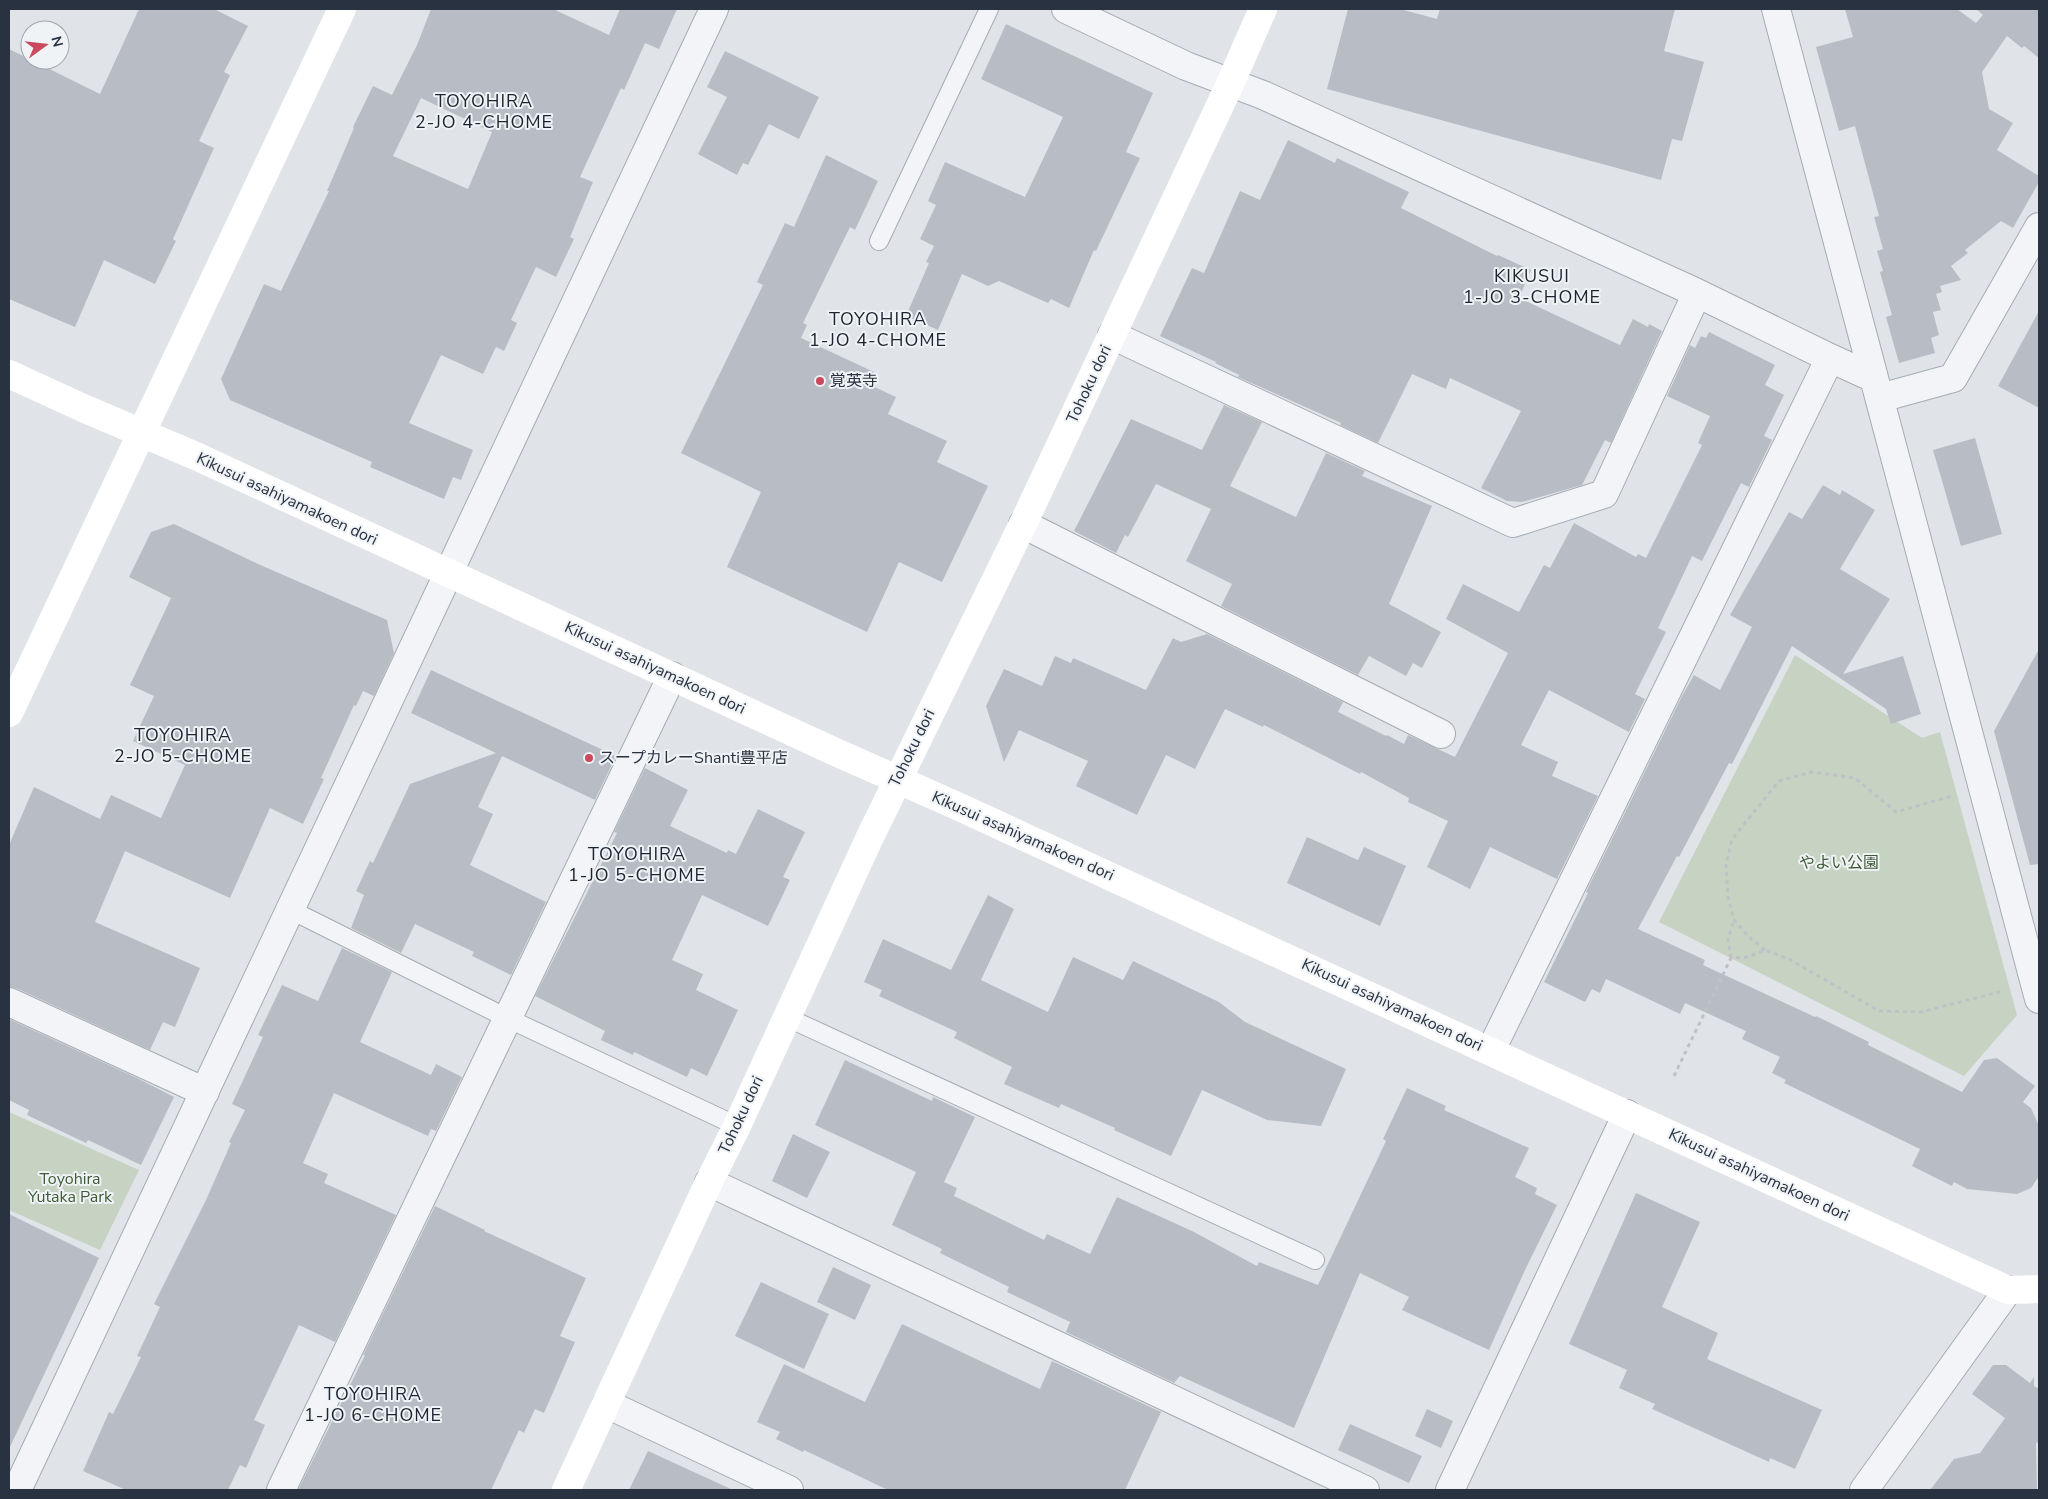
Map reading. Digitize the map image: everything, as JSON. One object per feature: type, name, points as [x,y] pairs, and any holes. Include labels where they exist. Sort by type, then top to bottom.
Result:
[{"type":"street","points":[[9,713],[342,9]]},
{"type":"street","points":[[17,1490],[714,9]]},
{"type":"street","points":[[1066,9],[1186,66],[1263,95],[1697,293],[1830,358],[1877,388],[1953,378],[2039,227]]},
{"type":"street","name":"Tohoku dori","points":[[566,1490],[897,780],[1023,524],[1230,84],[1263,9]]},
{"type":"street","points":[[1776,9],[2039,999]]},
{"type":"street","points":[[1112,335],[1513,523],[1604,494],[1697,293]]},
{"type":"street","points":[[1491,1050],[1830,358]]},
{"type":"street","name":"Kikusui asahiyamakoen dori","points":[[9,374],[198,457],[897,780],[1491,1050],[2008,1290],[2039,1289]]},
{"type":"street","points":[[1023,524],[1441,734]]},
{"type":"street","points":[[280,1490],[672,676]]},
{"type":"street","points":[[9,1002],[205,1092]]},
{"type":"street","points":[[1450,1490],[1627,1114]]},
{"type":"street","points":[[709,1182],[1365,1490]]},
{"type":"street","points":[[1864,1490],[2008,1290]]},
{"type":"street","points":[[607,1404],[789,1490]]},
{"type":"lane","points":[[879,241],[990,9]]},
{"type":"lane","points":[[289,909],[508,1018],[737,1126]]},
{"type":"lane","points":[[786,1017],[1315,1260]]},
{"type":"path","points":[[1957,794],[1896,812],[1855,778],[1812,772],[1779,780],[1732,839],[1726,865],[1728,897],[1734,920],[1749,938],[1765,950],[1789,959],[1879,1011],[1921,1012],[2008,990]]},
{"type":"path","points":[[1674,1076],[1731,958],[1728,939],[1734,920]]},
{"type":"path","points":[[1731,958],[1748,957],[1765,950]]},
{"type":"green space","name":"やよい公園","points":[[1795,655],[1922,738],[1940,732],[2017,1015],[1964,1076],[1659,922]]},
{"type":"green space","name":"Toyohira Yutaka Park","points":[[9,1112],[139,1170],[100,1250],[9,1210]]},
{"type":"building","points":[[139,9],[214,9],[248,26],[224,72],[230,75],[199,141],[214,148],[173,239],[176,241],[155,284],[104,260],[75,327],[9,299],[9,49],[20,54],[20,70],[51,70],[100,94]]},
{"type":"building","points":[[431,9],[553,9],[609,35],[620,9],[677,9],[659,49],[645,43],[624,90],[621,88],[580,177],[593,182],[570,237],[574,239],[556,277],[536,267],[511,320],[517,323],[504,351],[496,347],[483,374],[441,355],[409,423],[473,450],[461,480],[453,477],[444,499],[370,467],[372,462],[230,400],[221,379],[264,284],[281,291],[329,191],[327,191],[353,127],[373,86],[392,95],[417,45]],"holes":[[[421,98],[492,132],[468,189],[393,156]]]},
{"type":"building","points":[[1348,9],[1400,9],[1437,19],[1440,9],[1675,9],[1664,51],[1704,62],[1682,141],[1672,139],[1661,180],[1327,89]]},
{"type":"building","points":[[1845,9],[1957,9],[1976,23],[1983,15],[1976,9],[2039,9],[2039,58],[2007,36],[1982,72],[1989,109],[2013,123],[1997,150],[2039,176],[2039,182],[2013,228],[2001,221],[1965,250],[1968,253],[1951,266],[1961,280],[1940,286],[1942,292],[1936,294],[1941,310],[1933,312],[1939,335],[1931,338],[1935,353],[1899,363],[1886,317],[1892,315],[1880,272],[1883,271],[1877,251],[1883,249],[1874,217],[1879,216],[1855,126],[1839,131],[1816,47],[1853,37]]},
{"type":"building","points":[[1006,24],[1153,93],[1126,152],[1140,158],[1096,251],[1094,250],[1069,308],[1051,299],[1048,303],[999,281],[988,286],[962,274],[938,330],[906,316],[929,263],[926,262],[934,246],[920,239],[936,205],[928,201],[945,162],[1025,197],[1063,117],[981,79]]},
{"type":"building","points":[[725,51],[819,97],[799,139],[769,124],[748,165],[743,163],[737,175],[698,154],[727,97],[707,87]]},
{"type":"building","points":[[1288,140],[1335,163],[1337,158],[1409,192],[1401,208],[1497,256],[1531,270],[1519,298],[1620,345],[1633,319],[1648,327],[1649,324],[1662,331],[1611,443],[1605,440],[1582,485],[1522,502],[1507,501],[1481,488],[1521,411],[1450,378],[1446,389],[1412,374],[1378,443],[1340,425],[1341,423],[1238,377],[1239,375],[1216,362],[1160,336],[1192,268],[1204,273],[1240,191],[1260,200]]},
{"type":"building","points":[[826,155],[878,181],[855,230],[850,227],[803,323],[807,325],[801,338],[874,372],[868,384],[896,397],[888,414],[947,441],[937,462],[988,486],[942,582],[899,562],[867,632],[727,567],[761,492],[681,453],[763,285],[757,282],[785,223],[794,227]]},
{"type":"building","points":[[2039,311],[2039,408],[1998,386]]},
{"type":"building","points":[[1709,332],[1775,365],[1765,385],[1784,395],[1764,436],[1772,440],[1749,487],[1741,483],[1702,561],[1692,556],[1658,628],[1666,632],[1635,694],[1645,699],[1629,732],[1549,690],[1521,745],[1558,762],[1552,776],[1598,796],[1557,879],[1490,847],[1470,889],[1427,867],[1448,821],[1408,802],[1409,798],[1361,772],[1360,774],[1264,725],[1263,727],[1225,709],[1195,769],[1166,755],[1137,815],[1076,786],[1088,761],[1019,730],[1004,762],[986,706],[1004,669],[1042,686],[1055,656],[1071,663],[1073,658],[1146,690],[1173,638],[1181,642],[1207,634],[1343,702],[1338,712],[1386,736],[1404,744],[1408,735],[1455,757],[1508,653],[1446,619],[1463,584],[1519,612],[1544,565],[1550,568],[1574,523],[1636,557],[1638,554],[1646,558],[1702,445],[1698,443],[1710,416],[1667,396],[1690,345],[1695,348],[1701,336],[1706,338]]},
{"type":"building","points":[[1224,405],[1262,422],[1230,486],[1296,517],[1326,453],[1365,471],[1362,476],[1432,506],[1389,604],[1441,632],[1422,668],[1413,663],[1406,676],[1369,656],[1358,675],[1221,606],[1232,584],[1186,561],[1211,509],[1156,484],[1128,537],[1125,535],[1116,553],[1074,531],[1131,419],[1202,450]]},
{"type":"building","points":[[1975,438],[2002,534],[1961,546],[1933,450]]},
{"type":"building","points":[[1823,485],[1840,495],[1842,490],[1875,510],[1840,569],[1890,599],[1843,674],[1903,656],[1921,714],[1891,724],[1886,709],[1792,646],[1732,764],[1729,763],[1638,929],[1705,960],[1703,965],[1816,1016],[1869,1042],[1868,1045],[1962,1092],[1984,1060],[1997,1058],[2035,1086],[2023,1102],[2031,1108],[2039,1126],[2039,1176],[2031,1188],[2017,1194],[1967,1189],[1954,1182],[1952,1186],[1912,1166],[1920,1149],[1784,1083],[1786,1080],[1772,1073],[1780,1057],[1742,1039],[1746,1031],[1685,1003],[1680,1014],[1606,979],[1600,993],[1592,989],[1585,1002],[1544,982],[1682,696],[1694,675],[1720,690],[1752,627],[1730,615],[1789,512],[1802,519]]},
{"type":"building","points":[[174,524],[258,564],[387,620],[394,653],[374,696],[363,691],[356,706],[354,705],[321,778],[324,779],[303,824],[270,808],[230,898],[125,851],[95,922],[200,968],[175,1027],[163,1022],[150,1050],[16,988],[9,987],[9,845],[34,787],[100,819],[111,795],[161,818],[185,765],[133,741],[154,696],[130,685],[171,598],[129,577],[151,532]]},
{"type":"building","points":[[2039,649],[2039,864],[2030,865],[1994,731]]},
{"type":"building","points":[[431,670],[616,756],[595,800],[502,756],[478,807],[493,814],[470,865],[546,902],[511,975],[472,956],[474,952],[415,924],[401,953],[351,928],[364,895],[356,891],[370,861],[373,863],[410,784],[496,753],[411,713]]},
{"type":"building","points":[[645,768],[688,790],[670,826],[727,853],[728,850],[736,854],[758,809],[805,832],[783,877],[790,880],[768,926],[702,895],[672,960],[703,974],[696,990],[738,1010],[707,1076],[691,1068],[687,1077],[634,1052],[633,1055],[601,1040],[605,1031],[535,996],[617,833],[614,832]]},
{"type":"building","points":[[1307,837],[1358,860],[1364,847],[1406,866],[1380,926],[1287,883]]},
{"type":"building","points":[[988,895],[1014,909],[981,980],[1048,1012],[1073,957],[1123,980],[1133,961],[1219,1002],[1245,1022],[1346,1069],[1321,1126],[1267,1120],[1202,1090],[1171,1156],[1061,1104],[1059,1108],[1004,1084],[1012,1067],[954,1038],[957,1032],[879,996],[882,990],[864,982],[883,939],[951,970]]},
{"type":"building","points":[[342,948],[392,972],[360,1042],[431,1075],[436,1064],[462,1077],[436,1131],[431,1129],[428,1136],[334,1093],[303,1163],[328,1174],[324,1183],[396,1215],[335,1342],[299,1325],[254,1420],[265,1425],[246,1468],[240,1465],[228,1490],[126,1490],[83,1471],[109,1412],[113,1414],[141,1357],[137,1356],[160,1307],[154,1304],[206,1200],[231,1143],[229,1142],[245,1110],[232,1104],[263,1037],[258,1035],[282,985],[318,1001]]},
{"type":"building","points":[[9,1019],[174,1097],[141,1165],[88,1140],[86,1143],[27,1115],[29,1110],[9,1100]]},
{"type":"building","points":[[845,1060],[932,1101],[933,1097],[975,1117],[944,1182],[957,1188],[954,1196],[1044,1240],[1047,1234],[1090,1254],[1117,1197],[1192,1231],[1257,1266],[1259,1262],[1318,1285],[1386,1141],[1383,1139],[1407,1088],[1446,1106],[1444,1110],[1529,1148],[1515,1177],[1537,1188],[1535,1194],[1557,1205],[1489,1350],[1402,1310],[1409,1297],[1360,1273],[1294,1428],[1180,1376],[1174,1383],[1066,1332],[1070,1322],[1007,1292],[1009,1287],[940,1253],[942,1249],[892,1225],[916,1172],[815,1125]]},
{"type":"building","points":[[793,1134],[830,1152],[807,1198],[772,1181]]},
{"type":"building","points":[[1636,1193],[1700,1222],[1662,1307],[1718,1333],[1707,1359],[1822,1410],[1795,1469],[1770,1458],[1769,1462],[1652,1409],[1655,1404],[1619,1388],[1627,1370],[1569,1344]]},
{"type":"building","points":[[435,1206],[586,1278],[560,1336],[575,1342],[544,1413],[535,1409],[524,1433],[519,1430],[491,1490],[298,1490],[365,1355],[363,1355]]},
{"type":"building","points":[[9,1214],[99,1258],[9,1449]]},
{"type":"building","points":[[833,1267],[871,1285],[855,1320],[817,1302]]},
{"type":"building","points":[[761,1282],[829,1314],[804,1369],[735,1336]]},
{"type":"building","points":[[902,1324],[1040,1389],[1052,1361],[1161,1412],[1125,1490],[888,1490],[804,1450],[803,1452],[776,1439],[780,1432],[757,1422],[784,1364],[865,1402]]},
{"type":"building","points":[[1993,1365],[2006,1365],[2030,1383],[2034,1377],[2034,1386],[2039,1389],[2039,1444],[2036,1442],[2037,1490],[1930,1490],[1954,1459],[1980,1453],[2005,1418],[1972,1394]]},
{"type":"building","points":[[1427,1409],[1453,1421],[1441,1448],[1415,1436]]},
{"type":"building","points":[[1350,1424],[1422,1456],[1409,1483],[1338,1450]]},
{"type":"building","points":[[648,1451],[733,1490],[629,1490]]},
{"type":"place","name":"覚英寺","points":[[820,381]]},
{"type":"place","name":"スープカレーShanti豊平店","points":[[589,758]]},
{"type":"district","name":"TOYOHIRA 2-JO 4-CHOME","points":[[484,111]]},
{"type":"district","name":"KIKUSUI 1-JO 3-CHOME","points":[[1532,286]]},
{"type":"district","name":"TOYOHIRA 1-JO 4-CHOME","points":[[878,329]]},
{"type":"district","name":"TOYOHIRA 2-JO 5-CHOME","points":[[183,745]]},
{"type":"district","name":"TOYOHIRA 1-JO 5-CHOME","points":[[637,864]]},
{"type":"district","name":"TOYOHIRA 1-JO 6-CHOME","points":[[373,1404]]}]
